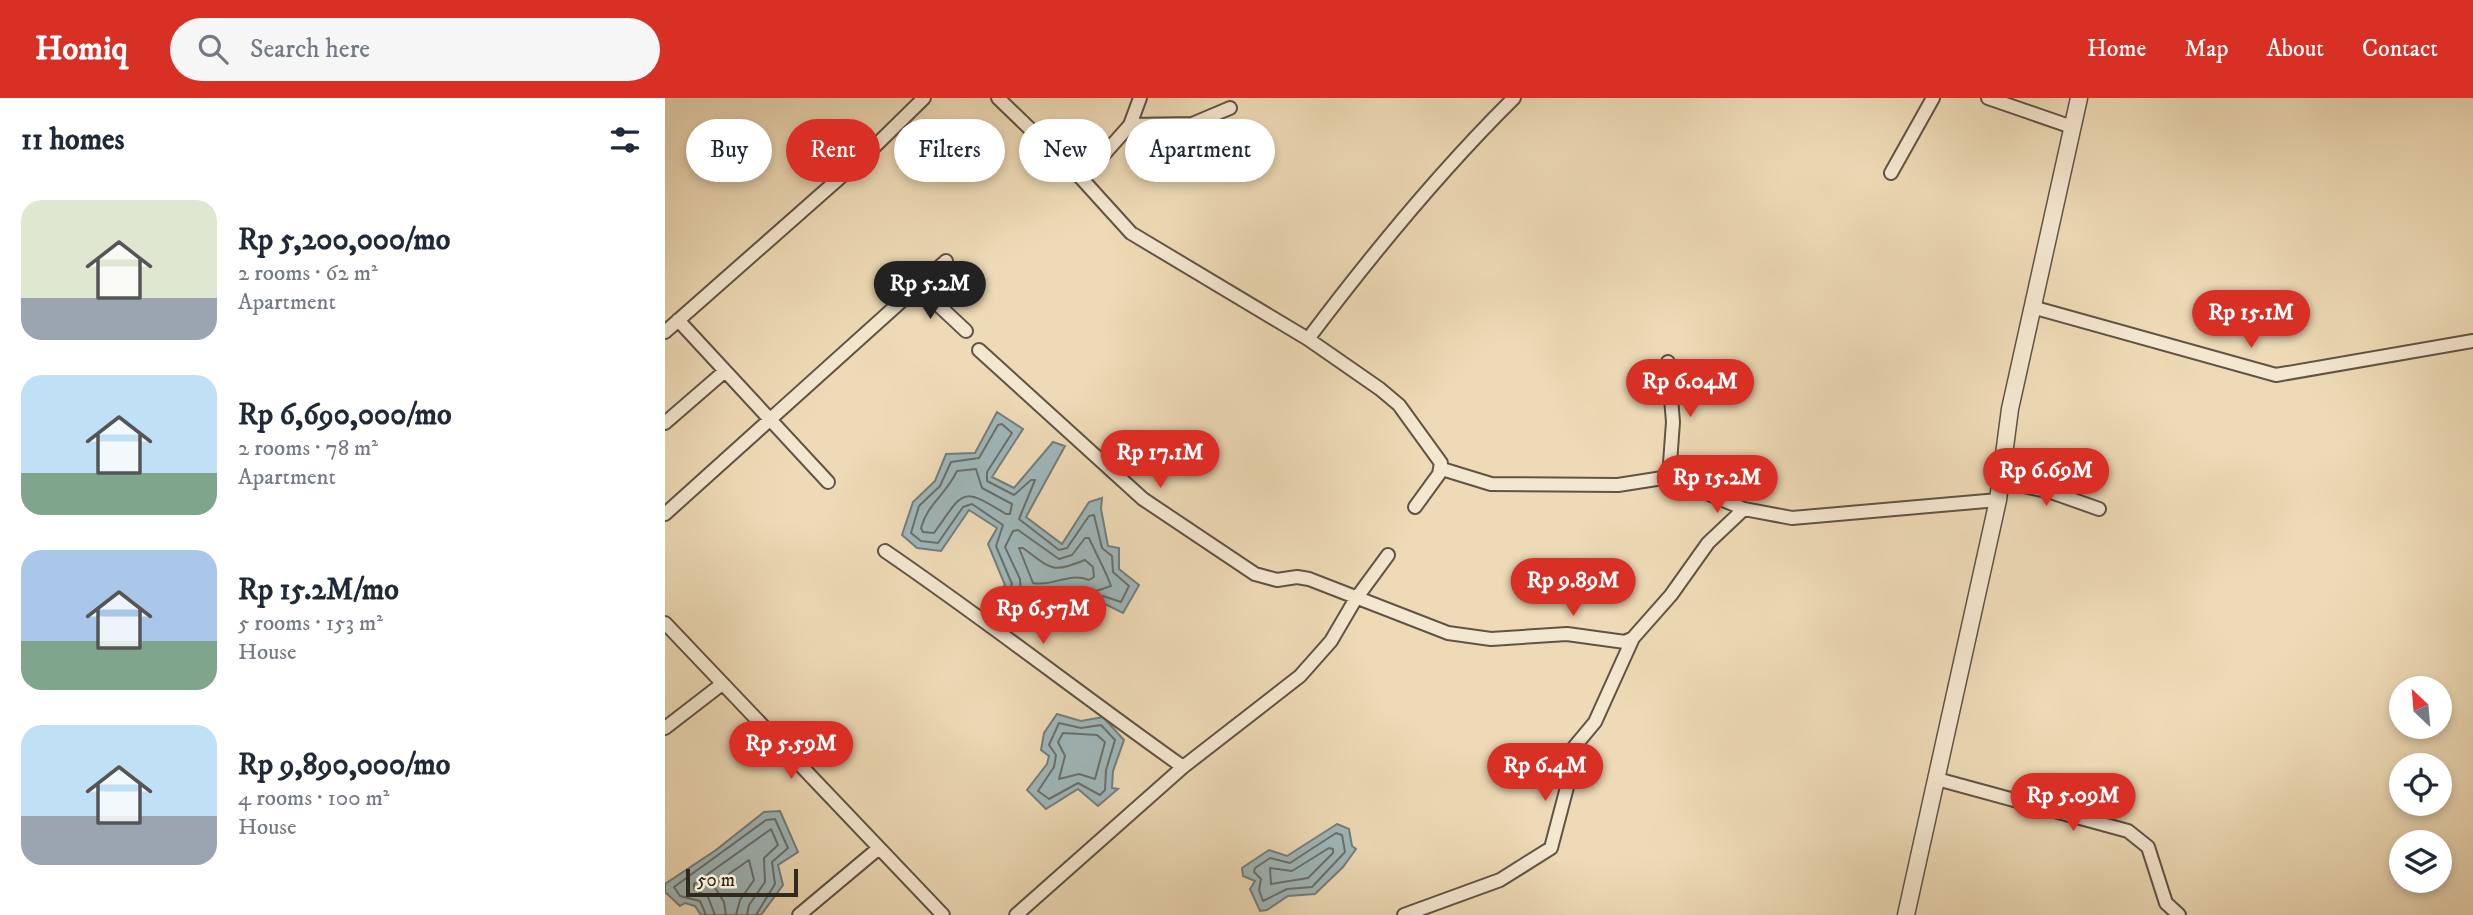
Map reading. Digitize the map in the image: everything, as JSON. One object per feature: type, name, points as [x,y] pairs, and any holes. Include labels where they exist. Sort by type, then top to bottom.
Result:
[{"type":"street","points":[[665,332],[859,160],[924,98]]},
{"type":"street","points":[[998,98],[1020,119]]},
{"type":"street","points":[[1133,119],[1140,98]]},
{"type":"street","points":[[1308,340],[1387,235],[1469,142],[1514,98]]},
{"type":"street","points":[[1891,173],[1933,98]]},
{"type":"street","points":[[1988,98],[2072,127]]},
{"type":"street","points":[[1906,915],[1998,500],[2010,409],[2078,98]]},
{"type":"street","points":[[1204,119],[1230,108]]},
{"type":"street","points":[[1111,147],[1125,132]]},
{"type":"street","points":[[1085,182],[1118,221],[1143,242],[1308,340],[1391,397],[1441,463],[1442,469],[1415,507]]},
{"type":"street","points":[[665,513],[946,261]]},
{"type":"street","points":[[918,286],[965,331]]},
{"type":"street","points":[[2032,307],[2276,375],[2473,341]]},
{"type":"street","points":[[678,320],[828,482]]},
{"type":"street","points":[[979,351],[1143,499],[1255,574],[1277,580],[1297,577],[1309,579],[1355,600],[1398,611],[1448,633],[1490,639],[1567,634],[1625,642],[1633,638]]},
{"type":"street","points":[[1668,362],[1673,422],[1669,477]]},
{"type":"street","points":[[665,423],[725,370]]},
{"type":"street","points":[[1442,469],[1491,484],[1618,485],[1669,477],[1744,509],[1793,518],[1998,500]]},
{"type":"street","points":[[2001,481],[2052,492],[2099,509]]},
{"type":"street","points":[[1404,915],[1500,880],[1551,848],[1570,772],[1570,752],[1595,722],[1633,638],[1671,595],[1708,543],[1744,509]]},
{"type":"street","points":[[885,551],[957,600],[1061,681],[1183,767]]},
{"type":"street","points":[[1016,915],[1183,767],[1300,676],[1331,642],[1355,600],[1388,555]]},
{"type":"street","points":[[665,623],[943,915]]},
{"type":"street","points":[[665,728],[722,684]]},
{"type":"street","points":[[1937,779],[2127,831],[2148,847],[2166,902],[2179,915]]},
{"type":"street","points":[[799,915],[879,849]]},
{"type":"street","points":[[2160,915],[2166,902]]},
{"type":"water","points":[[997,412],[1023,429],[992,477],[1014,488],[1053,442],[1065,446],[1026,517],[1062,544],[1089,502],[1102,498],[1101,509],[1108,546],[1119,548],[1119,569],[1139,585],[1123,613],[1103,603],[1094,614],[1073,602],[1037,616],[1031,609],[1021,625],[991,601],[1005,585],[988,544],[997,528],[969,510],[941,551],[917,548],[902,535],[913,502],[935,481],[946,454],[975,453]]},
{"type":"water","points":[[1057,714],[1081,721],[1103,717],[1124,740],[1113,771],[1112,788],[1118,789],[1098,806],[1078,789],[1046,809],[1027,790],[1047,764],[1049,756],[1041,750],[1044,733]]},
{"type":"water","points":[[780,811],[798,852],[778,865],[783,885],[761,915],[701,915],[695,906],[685,903],[680,906],[665,892],[665,884],[716,850],[764,812]]},
{"type":"water","points":[[1337,824],[1349,829],[1352,846],[1356,849],[1343,867],[1315,894],[1288,896],[1267,910],[1260,911],[1250,889],[1255,881],[1243,876],[1242,868],[1269,850],[1287,856]]}]
